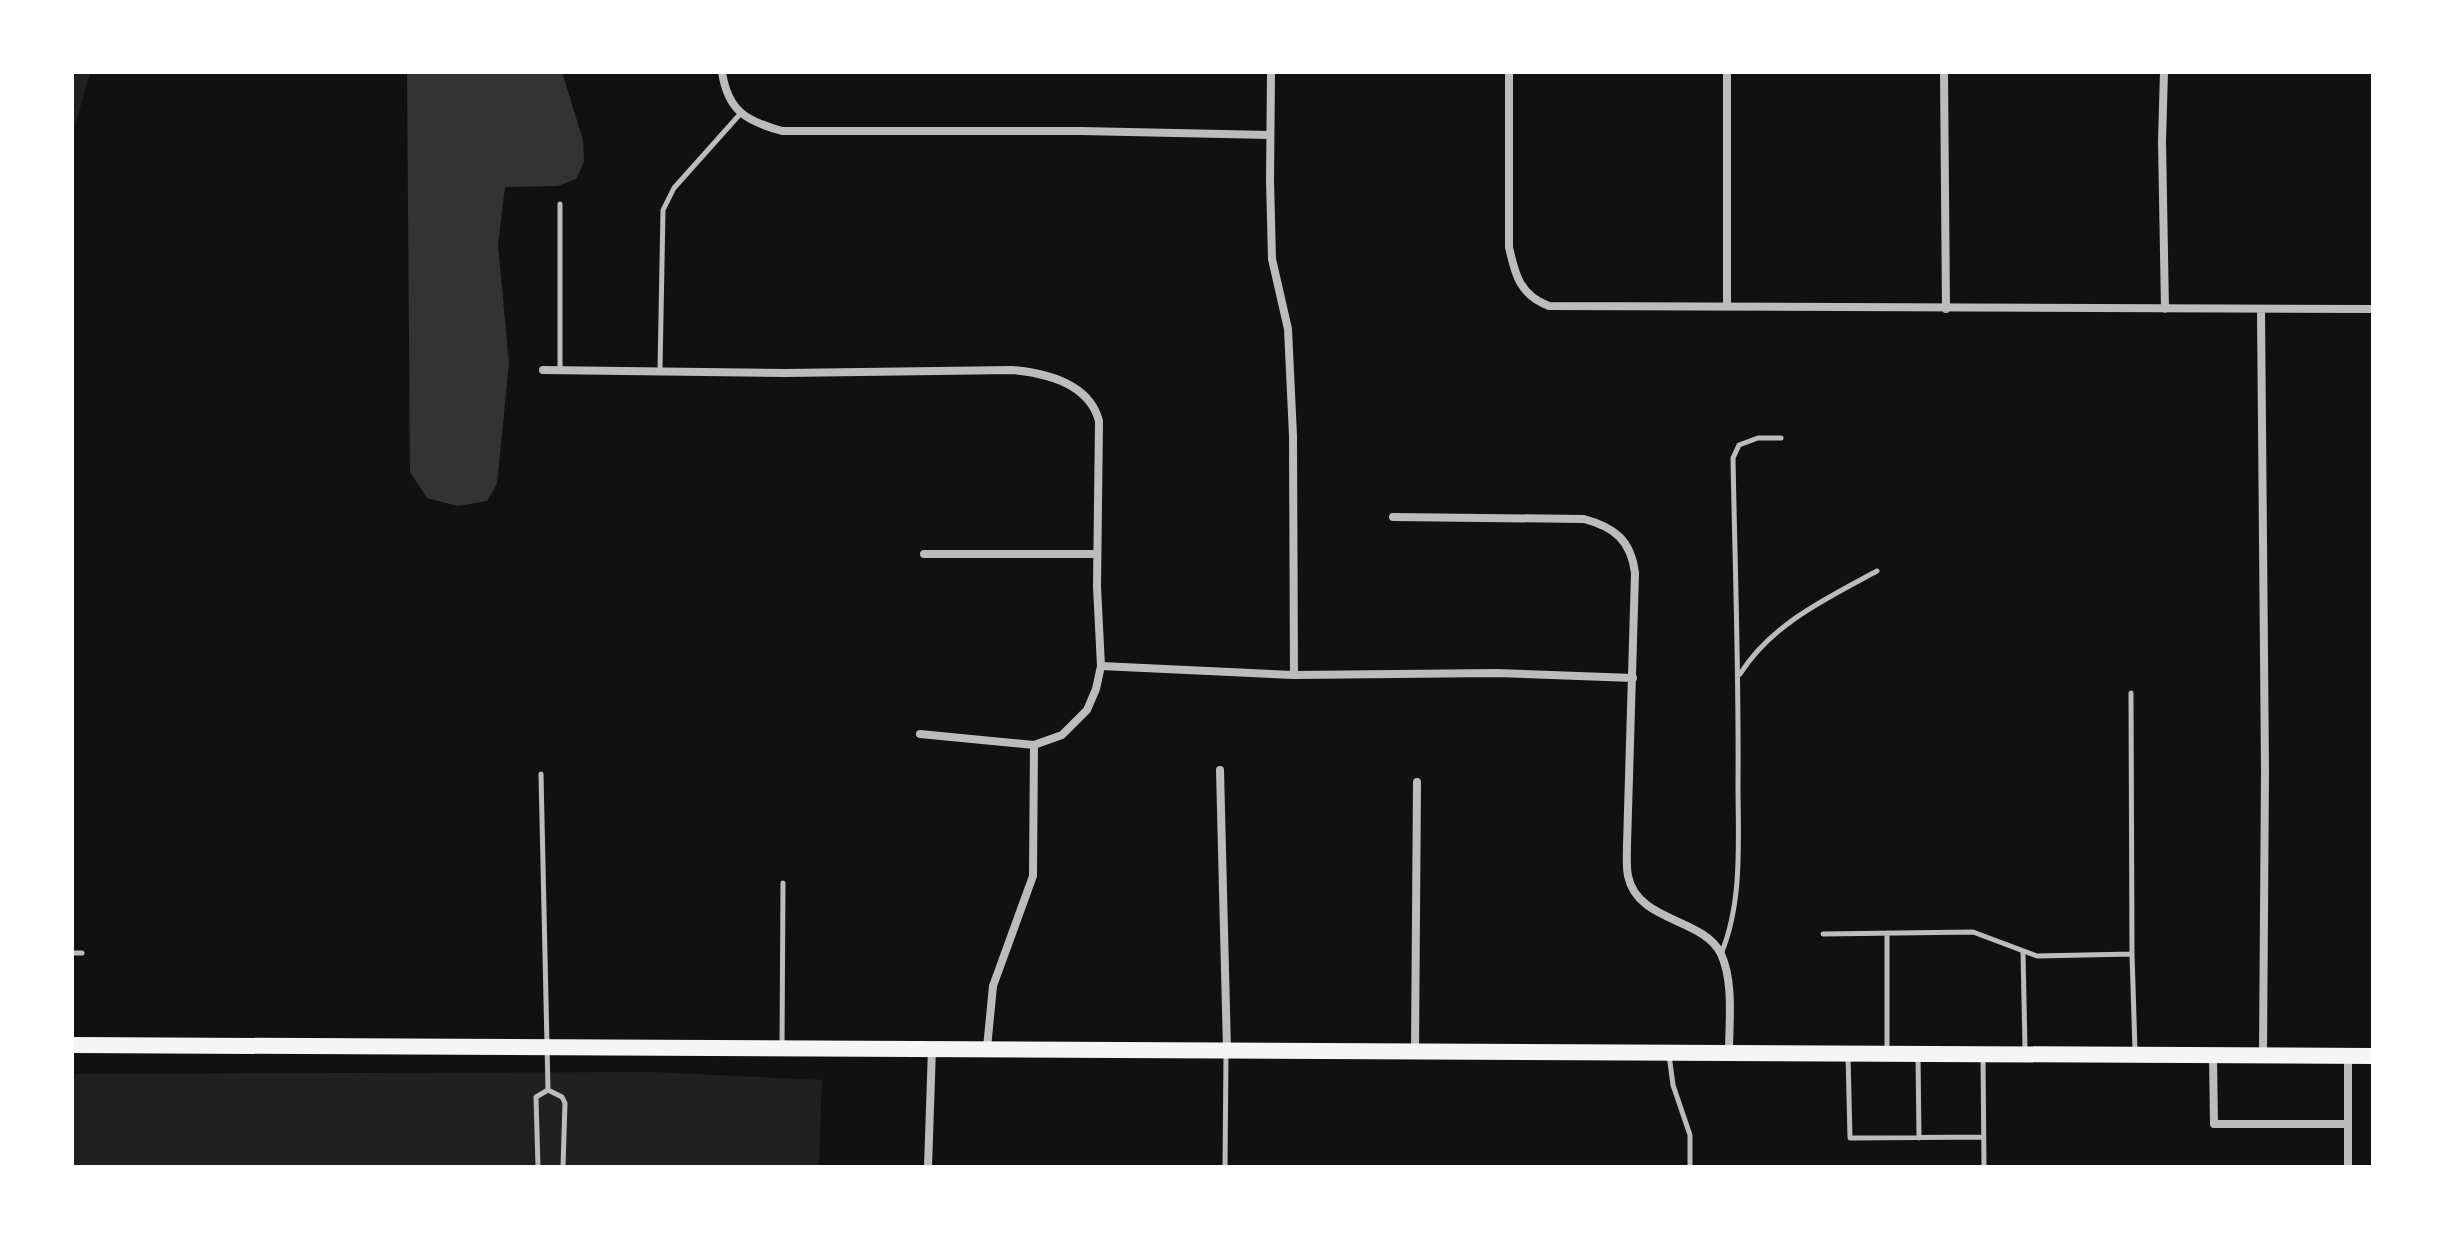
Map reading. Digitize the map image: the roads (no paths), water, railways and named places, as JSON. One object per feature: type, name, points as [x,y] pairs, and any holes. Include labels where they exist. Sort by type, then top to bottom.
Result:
[{"type":"main road","points":[[72,1045],[2373,1056]]},
{"type":"street","points":[[722,72],[730,101],[741,113],[750,121],[782,131],[1081,131],[1270,135]]},
{"type":"street","points":[[1271,72],[1272,259],[1288,329],[1292,421],[1294,675]]},
{"type":"street","points":[[1509,72],[1509,247],[1515,275],[1526,293],[1549,306],[2373,309]]},
{"type":"street","points":[[1727,72],[1727,305]]},
{"type":"street","points":[[1944,72],[1946,309]]},
{"type":"street","points":[[2164,72],[2165,309]]},
{"type":"street","points":[[2261,310],[2265,770],[2263,1056]]},
{"type":"street","points":[[543,370],[1037,372],[1061,379],[1079,391],[1097,413],[1099,421],[1097,554],[1101,666],[1087,710],[1062,735],[1034,745],[920,734]]},
{"type":"street","points":[[1393,517],[1584,519],[1619,534],[1632,554],[1635,573],[1628,876],[1632,887],[1646,904],[1714,943],[1721,955],[1727,976],[1729,1053]]},
{"type":"street","points":[[924,554],[1097,554]]},
{"type":"street","points":[[1101,666],[1294,675],[1497,673],[1633,678]]},
{"type":"street","points":[[987,1048],[993,986],[1033,876],[1034,745]]},
{"type":"street","points":[[1220,770],[1227,1050]]},
{"type":"street","points":[[1415,1051],[1417,782]]},
{"type":"street","points":[[928,1167],[932,1048]]},
{"type":"street","points":[[2213,1055],[2214,1124],[2348,1124]]},
{"type":"street","points":[[2348,1056],[2348,1167]]},
{"type":"lane","points":[[660,370],[663,210],[674,188],[741,113]]},
{"type":"lane","points":[[560,204],[560,370]]},
{"type":"lane","points":[[1721,955],[1731,930],[1737,855],[1739,675],[1733,458],[1739,445],[1758,438],[1781,438]]},
{"type":"lane","points":[[1739,675],[1772,635],[1818,604],[1877,571]]},
{"type":"lane","points":[[2131,693],[2132,954],[2136,1055]]},
{"type":"lane","points":[[541,774],[548,1090]]},
{"type":"lane","points":[[782,1048],[783,883]]},
{"type":"lane","points":[[1823,934],[1973,932],[2037,956],[2132,954]]},
{"type":"lane","points":[[1887,933],[1887,1054]]},
{"type":"lane","points":[[2023,951],[2025,1054]]},
{"type":"lane","points":[[72,953],[82,953]]},
{"type":"lane","points":[[1225,1167],[1227,1050]]},
{"type":"lane","points":[[1669,1053],[1673,1085],[1690,1135],[1690,1167]]},
{"type":"lane","points":[[1848,1054],[1850,1138],[1984,1137]]},
{"type":"lane","points":[[1918,1054],[1919,1138]]},
{"type":"lane","points":[[1982,1054],[1984,1167]]},
{"type":"lane","points":[[538,1167],[536,1097],[548,1090]]},
{"type":"lane","points":[[548,1090],[562,1097],[565,1103],[563,1167]]}]
